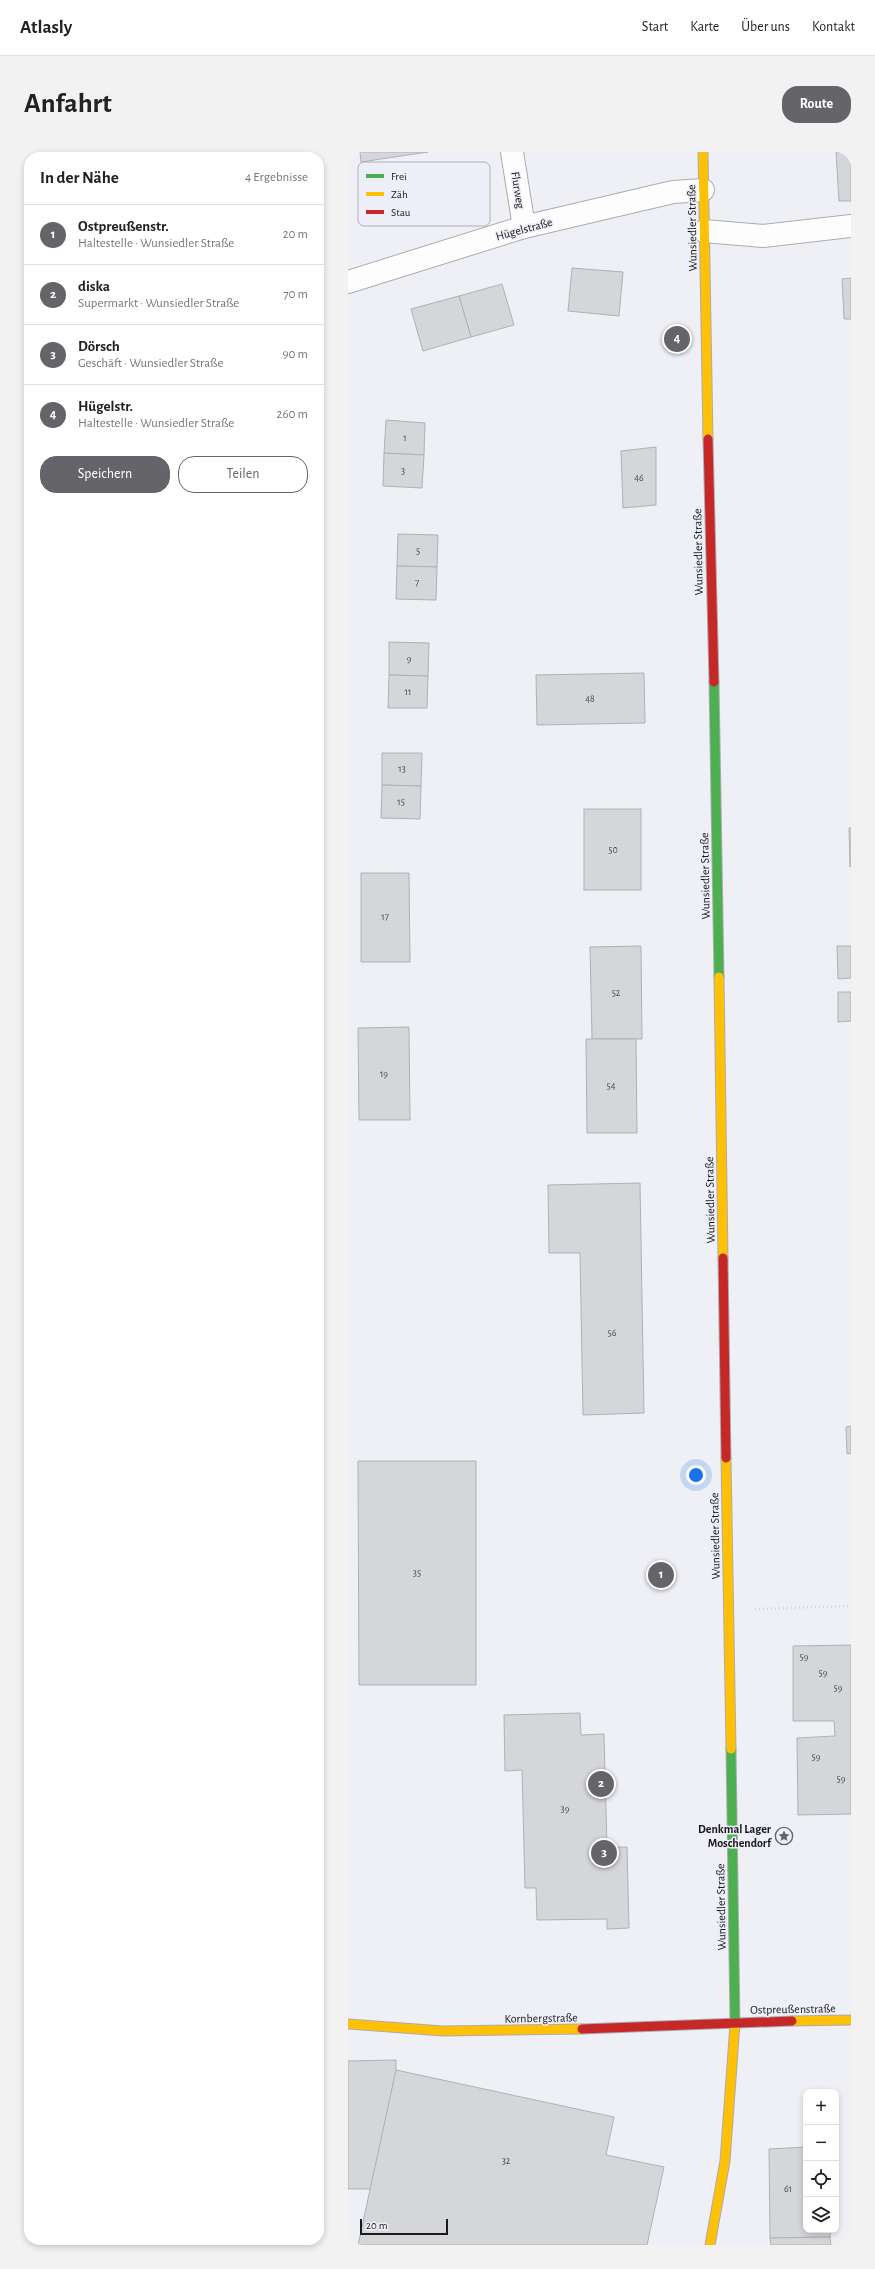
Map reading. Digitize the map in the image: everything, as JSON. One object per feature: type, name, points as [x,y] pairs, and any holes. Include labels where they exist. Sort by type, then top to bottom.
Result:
[{"type":"main road","name":"Wunsiedler Straße","points":[[703,152],[716,777],[735,2022],[731,2117],[718,2213],[710,2245]]},
{"type":"main road","name":"Ostpreußenstraße","points":[[735,2022],[851,2020]]},
{"type":"main road","name":"Kornbergstraße","points":[[348,2024],[384,2029],[537,2032],[735,2022]]},
{"type":"street","name":"Flurweg","points":[[512,152],[524,227]]},
{"type":"street","name":"Hügelstraße","points":[[348,282],[524,227],[673,192],[703,190]]},
{"type":"street","points":[[704,231],[763,236],[851,226]]},
{"type":"path","points":[[728,1610],[851,1606]]},
{"type":"building","points":[[360,152],[428,152],[361,162]]},
{"type":"building","points":[[836,152],[851,152],[851,201],[839,201]]},
{"type":"building","points":[[572,268],[623,272],[619,316],[568,311]]},
{"type":"building","points":[[851,278],[851,319],[844,319],[842,279]]},
{"type":"building","points":[[502,284],[514,325],[471,337],[459,296]]},
{"type":"building","points":[[459,296],[471,337],[423,351],[411,309]]},
{"type":"building","points":[[386,420],[425,423],[424,455],[384,453]]},
{"type":"building","points":[[656,447],[656,505],[623,508],[621,451]]},
{"type":"building","points":[[384,453],[424,455],[422,488],[383,486]]},
{"type":"building","points":[[398,534],[438,535],[437,567],[397,566]]},
{"type":"building","points":[[397,566],[437,567],[436,600],[396,599]]},
{"type":"building","points":[[389,642],[429,643],[428,676],[389,675]]},
{"type":"building","points":[[644,673],[645,723],[537,725],[536,675]]},
{"type":"building","points":[[389,675],[428,676],[427,708],[388,708]]},
{"type":"building","points":[[382,753],[422,753],[421,786],[382,785]]},
{"type":"building","points":[[382,785],[421,786],[420,819],[381,818]]},
{"type":"building","points":[[584,809],[641,809],[641,890],[584,890]]},
{"type":"building","points":[[849,828],[851,828],[850,867]]},
{"type":"building","points":[[361,873],[409,873],[410,962],[361,962]]},
{"type":"building","points":[[641,946],[642,1039],[592,1039],[590,947]]},
{"type":"building","points":[[837,946],[851,946],[851,978],[838,979]]},
{"type":"building","points":[[838,992],[851,992],[851,1021],[838,1022]]},
{"type":"building","points":[[409,1027],[410,1120],[359,1120],[358,1028]]},
{"type":"building","points":[[586,1039],[636,1039],[637,1133],[587,1133]]},
{"type":"building","points":[[640,1183],[644,1413],[583,1415],[580,1253],[549,1253],[548,1185]]},
{"type":"building","points":[[851,1426],[851,1453],[847,1454],[846,1427]]},
{"type":"building","points":[[358,1461],[476,1461],[476,1685],[359,1685]]},
{"type":"building","points":[[851,1645],[851,1814],[798,1815],[797,1738],[835,1736],[834,1721],[793,1721],[793,1646]]},
{"type":"building","points":[[580,1713],[581,1735],[604,1734],[607,1847],[627,1847],[629,1928],[607,1929],[607,1919],[537,1920],[536,1888],[525,1888],[522,1770],[505,1771],[504,1715]]},
{"type":"building","points":[[396,2060],[396,2070],[371,2189],[348,2189],[348,2061]]},
{"type":"building","points":[[396,2070],[614,2117],[606,2155],[664,2167],[647,2245],[358,2245]]},
{"type":"building","points":[[803,2147],[803,2233],[830,2233],[830,2237],[770,2238],[769,2149]]},
{"type":"building","points":[[830,2237],[831,2245],[771,2245],[770,2238]]},
{"type":"traffic: fast","points":[[714,682],[719,977]]},
{"type":"traffic: fast","points":[[731,1749],[735,2024]]},
{"type":"traffic: slow","points":[[703,152],[708,439]]},
{"type":"traffic: slow","points":[[719,977],[723,1258]]},
{"type":"traffic: slow","points":[[726,1458],[731,1749]]},
{"type":"traffic: slow","points":[[792,2021],[851,2020]]},
{"type":"traffic: slow","points":[[348,2024],[443,2031],[582,2029]]},
{"type":"traffic: slow","points":[[710,2245],[725,2161],[735,2024]]},
{"type":"traffic: jam","points":[[708,439],[714,682]]},
{"type":"traffic: jam","points":[[723,1258],[726,1458]]},
{"type":"traffic: jam","points":[[582,2029],[792,2021]]},
{"type":"place","name":"Hügelstr.","points":[[677,339]]},
{"type":"place","name":"Ostpreußenstr.","points":[[661,1575]]},
{"type":"place","name":"diska","points":[[601,1784]]},
{"type":"place","name":"Denkmal Lager Moschendorf","points":[[784,1836]]},
{"type":"place","name":"Dörsch","points":[[604,1853]]}]
